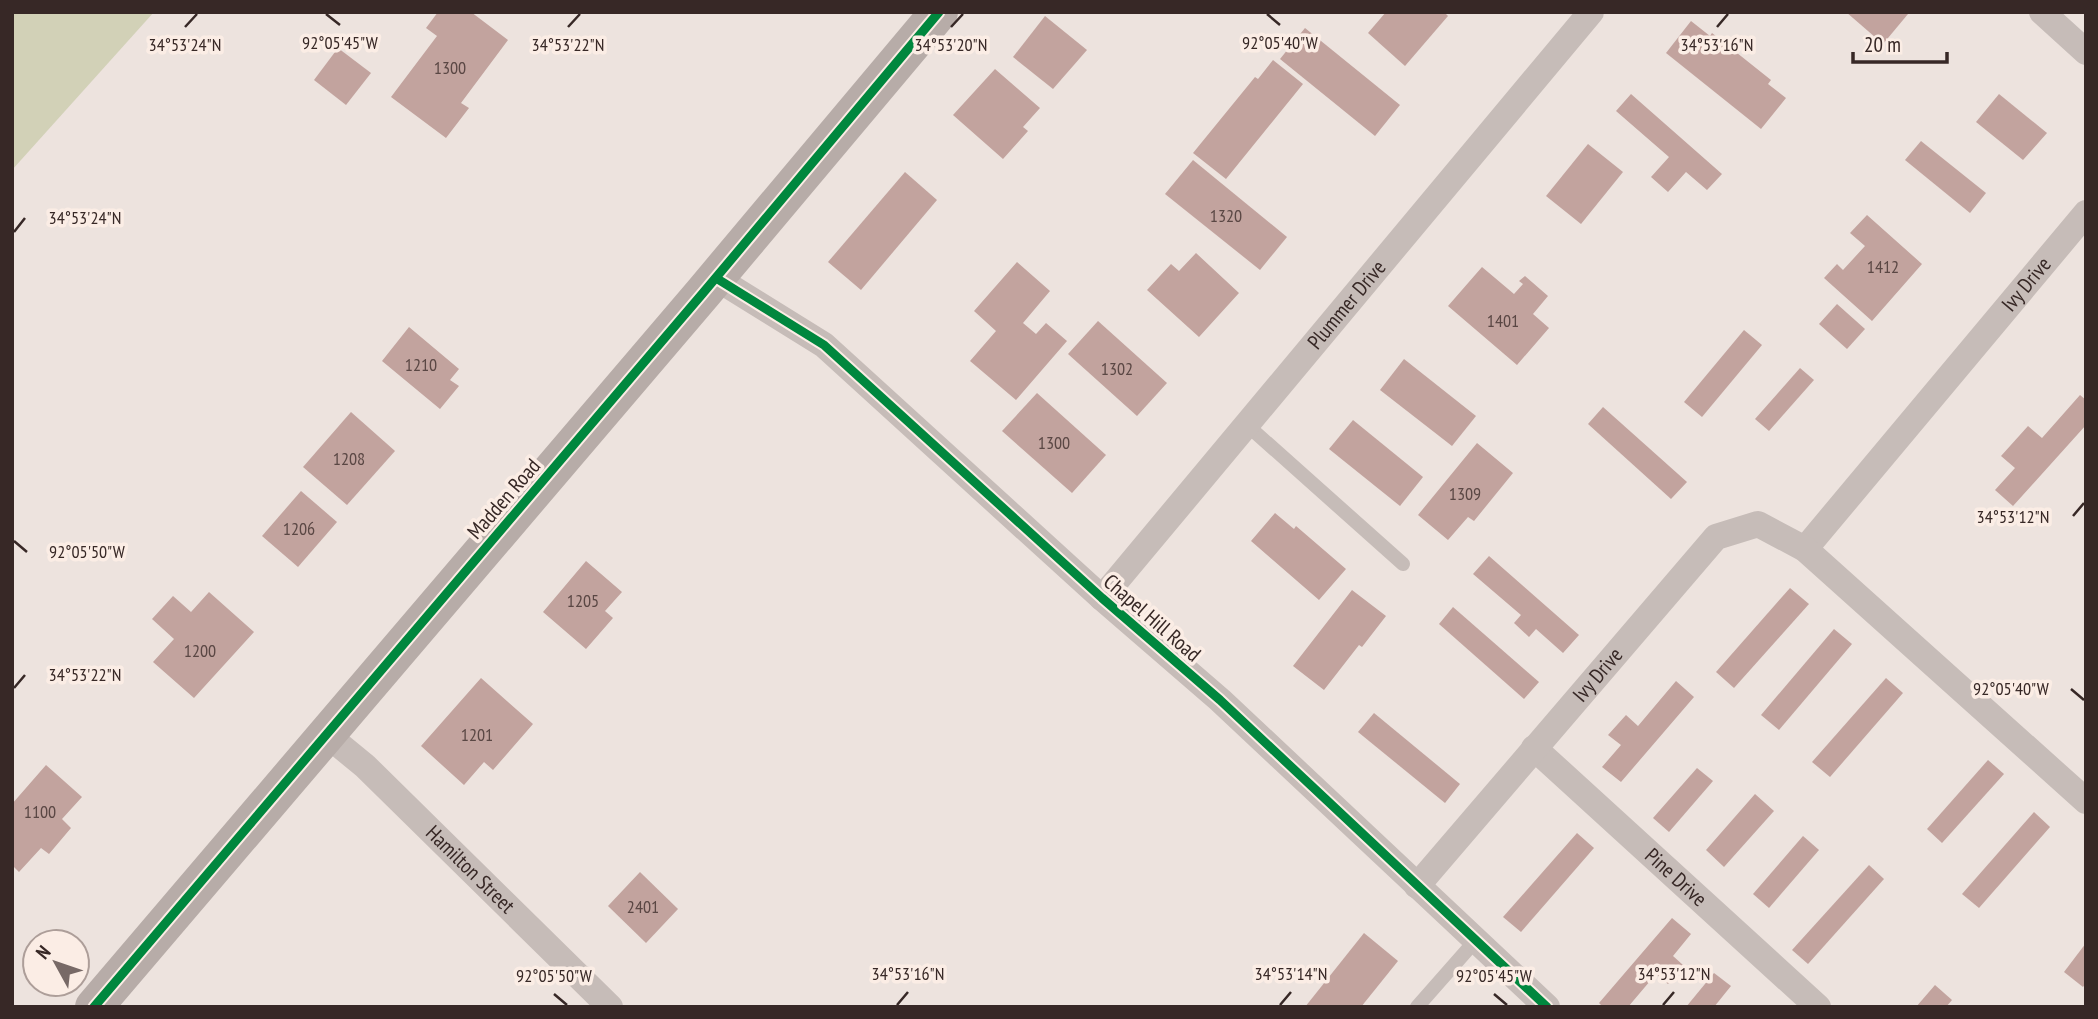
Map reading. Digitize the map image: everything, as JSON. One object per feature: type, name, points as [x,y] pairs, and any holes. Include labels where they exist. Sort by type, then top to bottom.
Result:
[{"type":"street","name":"Madden Road","points":[[93,1007],[716,278],[939,12]]},
{"type":"street","name":"Plummer Drive","points":[[1102,598],[1591,12]]},
{"type":"street","points":[[2042,12],[2086,52]]},
{"type":"street","name":"Ivy Drive","points":[[1805,548],[2086,213]]},
{"type":"street","name":"Chapel Hill Road","points":[[716,278],[824,345],[1102,598],[1220,701],[1548,1007]]},
{"type":"street","name":"Ivy Drive","points":[[1418,886],[1716,537],[1758,524],[1805,548],[2086,802]]},
{"type":"street","name":"Hamilton Street","points":[[326,734],[365,766],[610,1007]]},
{"type":"street","name":"Pine Drive","points":[[1534,748],[1818,1007]]},
{"type":"lane","points":[[1247,425],[1402,564]]},
{"type":"lane","points":[[1417,1007],[1476,940]]},
{"type":"green space","points":[[12,12],[154,12],[12,170]]},
{"type":"building","points":[[438,12],[471,12],[508,40],[461,103],[469,108],[446,138],[391,97],[437,36],[426,28]]},
{"type":"building","points":[[1386,12],[1444,12],[1448,16],[1405,66],[1368,33]]},
{"type":"building","points":[[1846,12],[1905,12],[1908,14],[1883,44]]},
{"type":"building","points":[[1045,16],[1087,50],[1053,89],[1013,57]]},
{"type":"building","points":[[1691,21],[1710,36],[1712,33],[1771,80],[1768,84],[1786,98],[1761,129],[1666,53]]},
{"type":"building","points":[[1305,28],[1400,105],[1375,136],[1280,59]]},
{"type":"building","points":[[338,48],[371,73],[346,105],[314,80]]},
{"type":"building","points":[[1273,60],[1303,84],[1226,179],[1193,153],[1255,77],[1258,79]]},
{"type":"building","points":[[995,69],[1040,108],[1023,127],[1028,131],[1003,159],[953,115]]},
{"type":"building","points":[[1631,94],[1722,174],[1707,190],[1686,172],[1668,192],[1651,177],[1669,157],[1616,111]]},
{"type":"building","points":[[1999,94],[2047,133],[2023,160],[1976,122]]},
{"type":"building","points":[[1921,141],[1986,193],[1970,213],[1905,160]]},
{"type":"building","points":[[1588,144],[1623,172],[1581,224],[1546,196]]},
{"type":"building","points":[[1193,160],[1287,237],[1260,270],[1165,194]]},
{"type":"building","points":[[905,172],[937,200],[861,290],[828,262]]},
{"type":"building","points":[[1867,215],[1922,264],[1872,321],[1824,278],[1837,264],[1843,270],[1865,246],[1850,233]]},
{"type":"building","points":[[1196,253],[1239,293],[1199,337],[1147,290],[1171,264],[1179,271]]},
{"type":"building","points":[[1017,262],[1050,291],[1023,323],[1036,334],[1046,323],[1067,341],[1016,400],[970,361],[996,331],[974,311]]},
{"type":"building","points":[[1482,267],[1514,294],[1523,284],[1519,281],[1525,276],[1548,296],[1533,314],[1549,328],[1517,365],[1448,306]]},
{"type":"building","points":[[1837,304],[1865,329],[1847,349],[1819,324]]},
{"type":"building","points":[[1098,321],[1167,383],[1137,416],[1068,354]]},
{"type":"building","points":[[409,327],[459,369],[450,380],[459,386],[440,409],[382,361]]},
{"type":"building","points":[[1744,330],[1762,345],[1702,417],[1684,402]]},
{"type":"building","points":[[1404,359],[1476,416],[1452,446],[1380,390]]},
{"type":"building","points":[[1800,368],[1814,380],[1769,431],[1755,419]]},
{"type":"building","points":[[1037,393],[1106,455],[1072,493],[1002,431]]},
{"type":"building","points":[[2080,395],[2086,400],[2086,425],[2013,506],[1995,490],[2015,468],[2001,456],[2028,426],[2042,438]]},
{"type":"building","points":[[1603,407],[1687,482],[1671,499],[1588,424]]},
{"type":"building","points":[[351,412],[395,451],[347,505],[303,467]]},
{"type":"building","points":[[1353,420],[1423,477],[1400,506],[1329,449]]},
{"type":"building","points":[[1477,443],[1513,473],[1474,521],[1468,517],[1448,540],[1418,515]]},
{"type":"building","points":[[301,491],[337,522],[298,567],[262,536]]},
{"type":"building","points":[[1275,513],[1294,529],[1296,526],[1346,569],[1319,600],[1251,541]]},
{"type":"building","points":[[1489,556],[1579,635],[1563,653],[1536,629],[1529,637],[1514,623],[1521,615],[1473,574]]},
{"type":"building","points":[[586,561],[622,592],[605,611],[613,618],[586,649],[543,612]]},
{"type":"building","points":[[1790,588],[1809,604],[1734,688],[1716,672]]},
{"type":"building","points":[[1352,590],[1386,616],[1324,690],[1293,666]]},
{"type":"building","points":[[209,592],[254,632],[194,698],[153,662],[174,639],[152,619],[173,596],[191,612]]},
{"type":"building","points":[[1453,607],[1539,682],[1524,699],[1439,624]]},
{"type":"building","points":[[1834,629],[1852,644],[1779,730],[1761,715]]},
{"type":"building","points":[[481,678],[533,724],[493,770],[484,762],[464,785],[421,746]]},
{"type":"building","points":[[1886,678],[1903,693],[1830,777],[1812,762]]},
{"type":"building","points":[[1676,681],[1694,697],[1621,782],[1602,767],[1621,745],[1608,735],[1626,715],[1638,726]]},
{"type":"building","points":[[1374,713],[1460,784],[1445,803],[1358,732]]},
{"type":"building","points":[[1988,760],[2004,774],[1942,843],[1927,829]]},
{"type":"building","points":[[46,765],[82,797],[62,819],[71,828],[49,854],[41,848],[19,872],[12,865],[12,804]]},
{"type":"building","points":[[1697,768],[1713,781],[1669,832],[1653,818]]},
{"type":"building","points":[[1755,794],[1774,811],[1724,867],[1706,850]]},
{"type":"building","points":[[2034,812],[2050,827],[1979,908],[1962,894]]},
{"type":"building","points":[[1577,833],[1594,848],[1521,932],[1503,917]]},
{"type":"building","points":[[1803,836],[1819,850],[1769,908],[1753,894]]},
{"type":"building","points":[[1869,865],[1884,879],[1808,964],[1792,950]]},
{"type":"building","points":[[640,872],[678,909],[646,943],[608,906]]},
{"type":"building","points":[[1672,918],[1691,934],[1673,956],[1683,965],[1668,984],[1656,974],[1628,1007],[1603,1007],[1599,1003]]},
{"type":"building","points":[[1364,933],[1398,961],[1361,1007],[1305,1007]]},
{"type":"building","points":[[2086,943],[2086,983],[2083,987],[2064,972]]},
{"type":"building","points":[[1714,973],[1731,986],[1714,1007],[1686,1007]]},
{"type":"building","points":[[1935,985],[1952,1000],[1946,1007],[1916,1007]]},
{"type":"cycle path","points":[[94,1007],[939,12]]},
{"type":"cycle path","points":[[716,278],[824,345],[1102,598],[1220,700],[1547,1007]]}]
